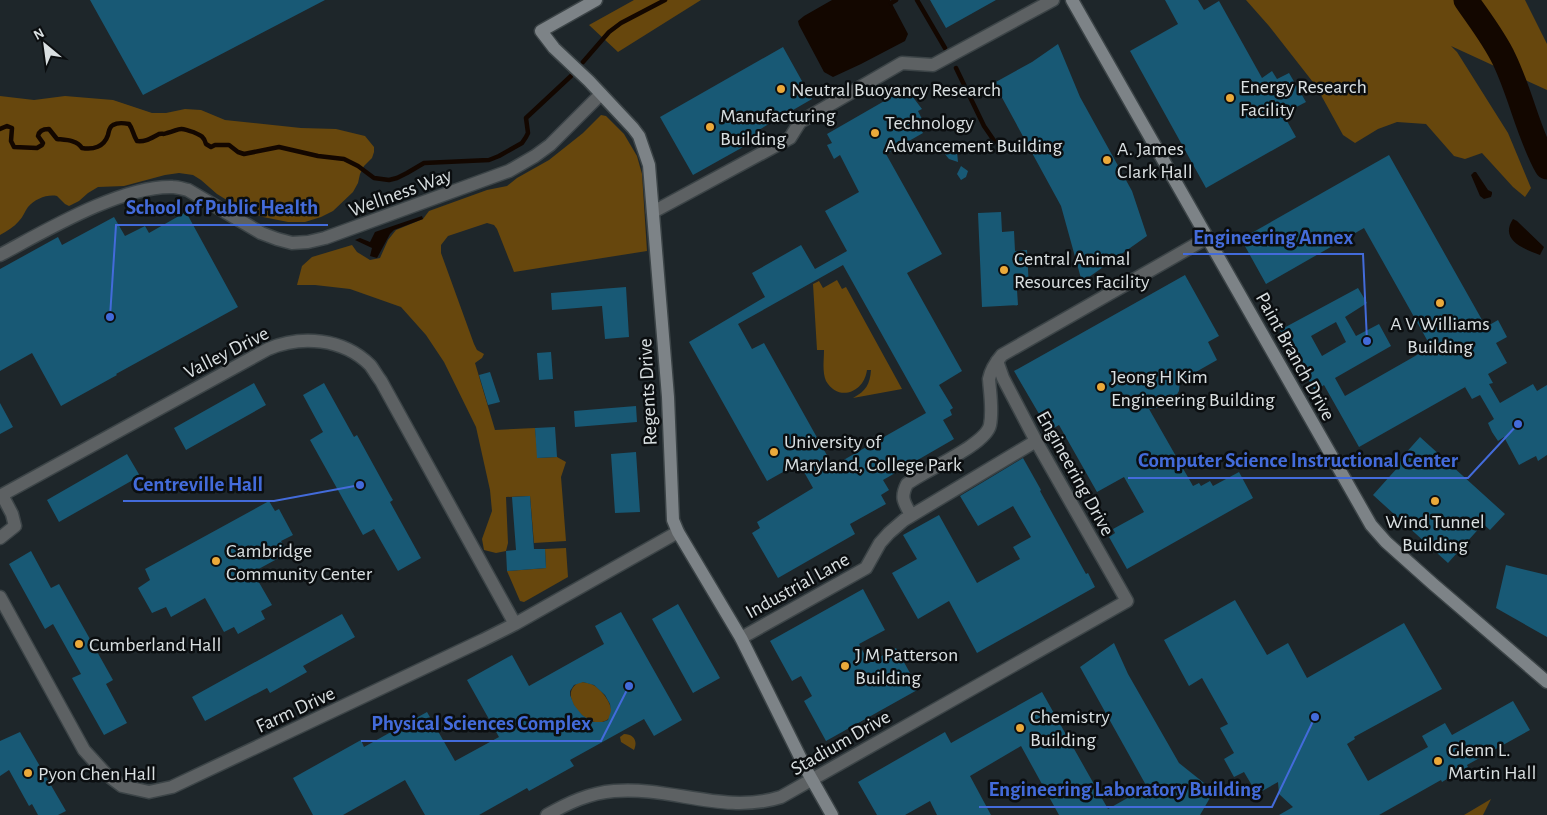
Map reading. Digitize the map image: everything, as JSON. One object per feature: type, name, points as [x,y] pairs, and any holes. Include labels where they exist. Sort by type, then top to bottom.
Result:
[{"type":"street","name":"Regents Drive","points":[[596,0],[541,31],[554,48],[601,94],[639,136],[649,165],[668,397],[673,517],[678,532],[741,638],[811,780],[832,815]]},
{"type":"street","points":[[654,212],[790,138],[800,122],[902,64],[933,65],[1053,0]]},
{"type":"street","name":"Paint Branch Drive","points":[[1072,0],[1370,526],[1433,584],[1547,682]]},
{"type":"street","name":"Wellness Way","points":[[0,255],[70,219],[119,197],[156,188],[175,187],[188,190],[261,233],[277,239],[292,243],[326,238],[510,171],[550,145],[601,94]]},
{"type":"street","points":[[911,515],[902,494],[907,484],[977,442],[988,432],[991,416],[990,373],[997,361],[1009,351],[1207,238]]},
{"type":"street","name":"Valley Drive","points":[[0,538],[15,526],[12,514],[1,495],[268,349],[294,341],[326,342],[341,346],[352,352],[371,367],[381,381],[515,624]]},
{"type":"street","name":"Engineering Drive","points":[[997,361],[1003,378],[1036,441],[1127,601]]},
{"type":"street","name":"Industrial Lane","points":[[741,638],[866,568],[874,552],[885,537],[911,515],[1036,441]]},
{"type":"street","name":"Farm Drive","points":[[0,597],[84,750],[106,774],[122,786],[149,792],[172,787],[515,624],[678,532]]},
{"type":"street","name":"Stadium Drive","points":[[547,815],[583,797],[614,791],[641,791],[736,805],[760,803],[781,797],[1127,601]]},
{"type":"shaded area","points":[[634,0],[701,0],[618,52],[589,25]]},
{"type":"shaded area","points":[[832,0],[890,0],[908,34],[905,41],[833,77],[824,72],[798,21]]},
{"type":"shaded area","points":[[1246,0],[1525,0],[1547,44],[1547,90],[1451,46],[1457,52],[1508,133],[1531,188],[1525,197],[1513,187],[1482,153],[1465,159],[1454,156],[1426,124],[1397,122],[1378,129],[1355,143],[1343,135],[1316,86]]},
{"type":"shaded area","points":[[0,96],[34,100],[65,96],[113,100],[152,113],[166,113],[185,109],[201,110],[225,120],[301,128],[336,129],[365,136],[374,147],[374,152],[372,158],[364,166],[353,192],[333,211],[305,222],[288,222],[263,217],[243,210],[217,194],[193,175],[179,173],[124,186],[98,187],[69,206],[57,196],[41,198],[28,207],[22,218],[15,225],[0,235]]},
{"type":"shaded area","points":[[601,115],[606,116],[624,134],[637,156],[642,174],[647,251],[514,272],[494,225],[487,223],[448,236],[441,245],[441,253],[474,344],[477,350],[484,354],[475,363],[495,430],[535,428],[538,458],[557,457],[566,462],[561,477],[566,541],[534,543],[530,496],[506,497],[508,543],[506,551],[496,553],[484,550],[482,539],[492,511],[490,490],[476,427],[444,362],[426,335],[401,307],[350,289],[297,285],[302,266],[312,257],[352,245],[357,252],[370,260],[380,258],[388,240],[396,230],[423,219],[429,211],[487,190],[507,186],[517,178],[549,160],[583,133]]},
{"type":"shaded area","points":[[1476,172],[1488,190],[1492,192],[1491,197],[1484,199],[1480,196],[1471,175]]},
{"type":"shaded area","points":[[422,216],[423,219],[394,230],[377,258],[370,256],[372,248],[355,240],[360,238],[370,242],[375,232]]},
{"type":"shaded area","points":[[1513,219],[1544,247],[1540,255],[1521,247],[1511,238],[1509,226]]},
{"type":"shaded area","points":[[837,280],[842,289],[846,287],[902,389],[853,398],[866,387],[870,379],[871,370],[867,370],[861,384],[850,392],[843,393],[837,391],[831,388],[826,381],[824,350],[817,350],[813,284],[819,281],[823,288]]},
{"type":"shaded area","points":[[566,548],[568,577],[524,602],[520,601],[507,571],[546,568],[545,549]]},
{"type":"shaded area","points":[[580,682],[595,686],[606,697],[611,713],[605,721],[590,720],[576,709],[572,702],[571,694],[573,687]]},
{"type":"shaded area","points":[[624,734],[633,737],[636,744],[634,750],[621,742],[620,737]]},
{"type":"shaded area","points":[[1491,799],[1483,815],[1464,815]]},
{"type":"building","points":[[90,0],[325,0],[143,95]]},
{"type":"building","points":[[930,0],[996,0],[946,28]]},
{"type":"building","name":"Energy Research Facility","points":[[1165,0],[1198,0],[1204,10],[1219,1],[1262,78],[1272,71],[1277,79],[1289,73],[1306,102],[1283,114],[1296,137],[1206,188],[1130,51],[1178,24]]},
{"type":"building","points":[[1058,44],[1080,97],[1132,191],[1147,236],[1082,282],[1061,206],[994,83],[1032,62]]},
{"type":"building","points":[[783,47],[812,99],[757,131],[761,137],[693,175],[660,117]]},
{"type":"building","points":[[900,92],[903,98],[909,92],[922,109],[918,111],[924,123],[919,126],[923,133],[886,154],[942,254],[907,273],[962,371],[939,385],[953,408],[950,410],[952,415],[943,420],[954,439],[883,480],[889,490],[881,495],[886,504],[850,524],[855,534],[778,578],[752,533],[760,528],[757,522],[813,488],[799,463],[767,481],[689,342],[765,297],[752,273],[801,245],[815,269],[847,251],[825,211],[859,192],[840,155],[834,159],[827,145],[832,143],[827,134]],"holes":[[[843,265],[926,413],[833,466],[764,343],[752,349],[738,324]]]},
{"type":"building","points":[[954,147],[957,152],[958,162],[949,159],[944,153]]},
{"type":"building","name":"A V Williams Building","points":[[1389,155],[1486,327],[1498,320],[1507,337],[1496,343],[1507,363],[1488,374],[1493,383],[1489,384],[1500,403],[1533,384],[1537,391],[1547,385],[1547,455],[1538,461],[1536,456],[1519,465],[1504,437],[1498,441],[1492,432],[1488,423],[1494,419],[1480,395],[1472,399],[1465,387],[1359,447],[1324,385],[1315,391],[1280,330],[1358,288],[1367,303],[1345,317],[1356,336],[1379,324],[1391,346],[1335,378],[1345,396],[1431,347],[1364,228],[1266,284],[1241,239]],"holes":[[[1336,322],[1346,342],[1322,356],[1311,336]]]},
{"type":"building","points":[[961,166],[968,171],[966,177],[961,180],[957,174]]},
{"type":"building","points":[[186,212],[238,307],[61,406],[32,353],[0,371],[0,269],[58,237],[62,245],[114,217],[125,236],[145,226],[149,233]]},
{"type":"building","name":"Central Animal Resources Facility","points":[[1001,212],[1002,232],[1014,231],[1015,251],[1027,250],[1029,289],[1017,290],[1018,305],[982,307],[978,213]]},
{"type":"building","name":"Jeong H Kim Engineering Building","points":[[1185,275],[1219,336],[1208,342],[1217,360],[1180,381],[1179,391],[1173,401],[1164,407],[1149,409],[1193,486],[1199,483],[1201,486],[1210,481],[1213,486],[1239,472],[1253,498],[1127,569],[1109,537],[1115,533],[1113,529],[1144,512],[1124,477],[1097,492],[1059,425],[1049,431],[1014,371]]},
{"type":"building","points":[[626,287],[629,337],[605,339],[602,306],[552,310],[551,293]]},
{"type":"building","points":[[551,352],[553,379],[539,380],[537,353]]},
{"type":"building","points":[[490,372],[500,402],[488,405],[479,375]]},
{"type":"building","points":[[254,383],[266,405],[186,450],[174,428]]},
{"type":"building","points":[[324,383],[354,437],[357,435],[393,500],[390,502],[421,558],[398,571],[374,529],[363,535],[310,440],[323,432],[303,395]]},
{"type":"building","points":[[0,403],[13,427],[0,434]]},
{"type":"building","points":[[636,406],[637,422],[575,427],[574,411]]},
{"type":"building","points":[[555,427],[557,457],[537,458],[535,428]]},
{"type":"building","name":"Wind Tunnel Building","points":[[1420,437],[1505,514],[1490,530],[1483,524],[1448,563],[1373,495],[1399,466],[1396,464]]},
{"type":"building","points":[[636,452],[640,512],[615,513],[611,454]]},
{"type":"building","points":[[127,454],[140,476],[59,522],[47,500]]},
{"type":"building","points":[[1023,458],[1086,574],[1088,573],[1095,587],[977,653],[949,601],[918,619],[892,573],[917,559],[903,535],[939,515],[977,583],[1020,559],[1013,547],[1031,537],[1013,506],[978,526],[960,496]]},
{"type":"building","points":[[530,496],[534,549],[545,549],[546,568],[507,571],[506,551],[516,550],[512,497]]},
{"type":"building","name":"Cambridge Community Center","points":[[269,501],[275,511],[279,509],[293,535],[281,541],[288,553],[253,572],[272,605],[261,611],[265,619],[238,634],[234,627],[224,632],[205,598],[171,617],[166,607],[152,613],[138,588],[150,580],[145,569]]},
{"type":"building","name":"Cumberland Hall","points":[[31,551],[51,588],[59,584],[113,680],[106,684],[127,723],[104,735],[72,678],[81,674],[53,624],[45,629],[9,564]]},
{"type":"building","points":[[1506,565],[1547,575],[1547,637],[1496,608]]},
{"type":"building","name":"J M Patterson Building","points":[[863,589],[885,630],[859,644],[869,663],[896,648],[919,689],[826,741],[804,701],[812,696],[801,676],[792,681],[770,641]]},
{"type":"building","points":[[1235,600],[1267,655],[1288,643],[1307,678],[1404,623],[1442,689],[1354,737],[1355,739],[1347,744],[1368,781],[1428,747],[1422,736],[1445,723],[1452,735],[1513,701],[1530,730],[1467,765],[1468,767],[1442,782],[1441,780],[1379,815],[1279,815],[1293,807],[1279,794],[1278,782],[1257,794],[1244,772],[1234,777],[1224,759],[1234,753],[1220,728],[1228,724],[1202,678],[1189,686],[1164,640]]},
{"type":"building","points":[[678,604],[720,678],[693,693],[652,619]]},
{"type":"building","points":[[621,612],[682,720],[654,736],[644,719],[570,760],[574,766],[529,791],[527,788],[479,815],[425,815],[405,780],[343,815],[313,815],[293,778],[361,740],[364,747],[427,712],[455,761],[499,737],[467,680],[512,655],[529,686],[604,644],[595,626]],"holes":[[[583,682],[594,685],[605,695],[610,704],[611,711],[608,720],[603,722],[593,722],[582,715],[574,705],[570,695],[574,685]]]},
{"type":"building","points":[[342,614],[355,637],[303,666],[307,672],[270,693],[267,688],[205,721],[192,697]]},
{"type":"building","name":"Chemistry Building","points":[[1114,643],[1128,674],[1179,763],[1214,791],[1200,815],[1059,815],[1021,746],[970,776],[991,815],[937,815],[930,801],[905,815],[877,815],[858,782],[945,732],[951,743],[1042,692],[1108,809],[1147,787],[1080,667]]},
{"type":"building","name":"Pyon Chen Hall","points":[[20,732],[66,811],[58,815],[38,815],[32,804],[29,806],[9,770],[0,776],[0,741]]},
{"type":"waterway","points":[[583,62],[609,32],[621,23],[665,0]]},
{"type":"waterway","points":[[891,3],[896,0]]},
{"type":"waterway","points":[[917,0],[945,48]]},
{"type":"waterway","points":[[1466,0],[1491,36],[1504,59],[1540,154],[1547,167]]},
{"type":"waterway","points":[[956,68],[984,126],[995,142]]},
{"type":"waterway","points":[[0,129],[7,126],[12,128],[11,141],[14,147],[37,148],[43,143],[38,136],[39,132],[49,129],[57,139],[74,142],[86,149],[101,145],[106,139],[109,129],[117,123],[129,124],[137,141],[184,129],[201,136],[206,144],[211,147],[215,145],[229,145],[244,154],[279,147],[318,156],[344,159],[358,166],[374,178],[389,180],[397,178],[424,163],[489,160],[522,143],[528,133],[526,118],[571,76]]},
{"type":"place","name":"Neutral Buoyancy Research","points":[[781,89]]},
{"type":"place","name":"Energy Research Facility","points":[[1230,98]]},
{"type":"place","name":"Manufacturing Building","points":[[710,127]]},
{"type":"place","name":"Technology Advancement Building","points":[[875,133]]},
{"type":"place","name":"A. James Clark Hall","points":[[1107,160]]},
{"type":"place","name":"Central Animal Resources Facility","points":[[1004,270]]},
{"type":"place","name":"A V Williams Building","points":[[1440,303]]},
{"type":"place","name":"School of Public Health","points":[[110,317]]},
{"type":"place","name":"Engineering Annex","points":[[1367,341]]},
{"type":"place","name":"Jeong H Kim Engineering Building","points":[[1101,387]]},
{"type":"place","name":"Computer Science Instructional Center","points":[[1518,424]]},
{"type":"place","name":"University of Maryland, College Park","points":[[774,452]]},
{"type":"place","name":"Centreville Hall","points":[[360,485]]},
{"type":"place","name":"Wind Tunnel Building","points":[[1435,501]]},
{"type":"place","name":"Cambridge Community Center","points":[[216,561]]},
{"type":"place","name":"Cumberland Hall","points":[[79,644]]},
{"type":"place","name":"J M Patterson Building","points":[[845,666]]},
{"type":"place","name":"Physical Sciences Complex","points":[[629,686]]},
{"type":"place","name":"Engineering Laboratory Building","points":[[1315,717]]},
{"type":"place","name":"Chemistry Building","points":[[1020,728]]},
{"type":"place","name":"Glenn L. Martin Hall","points":[[1438,761]]},
{"type":"place","name":"Pyon Chen Hall","points":[[28,773]]}]
